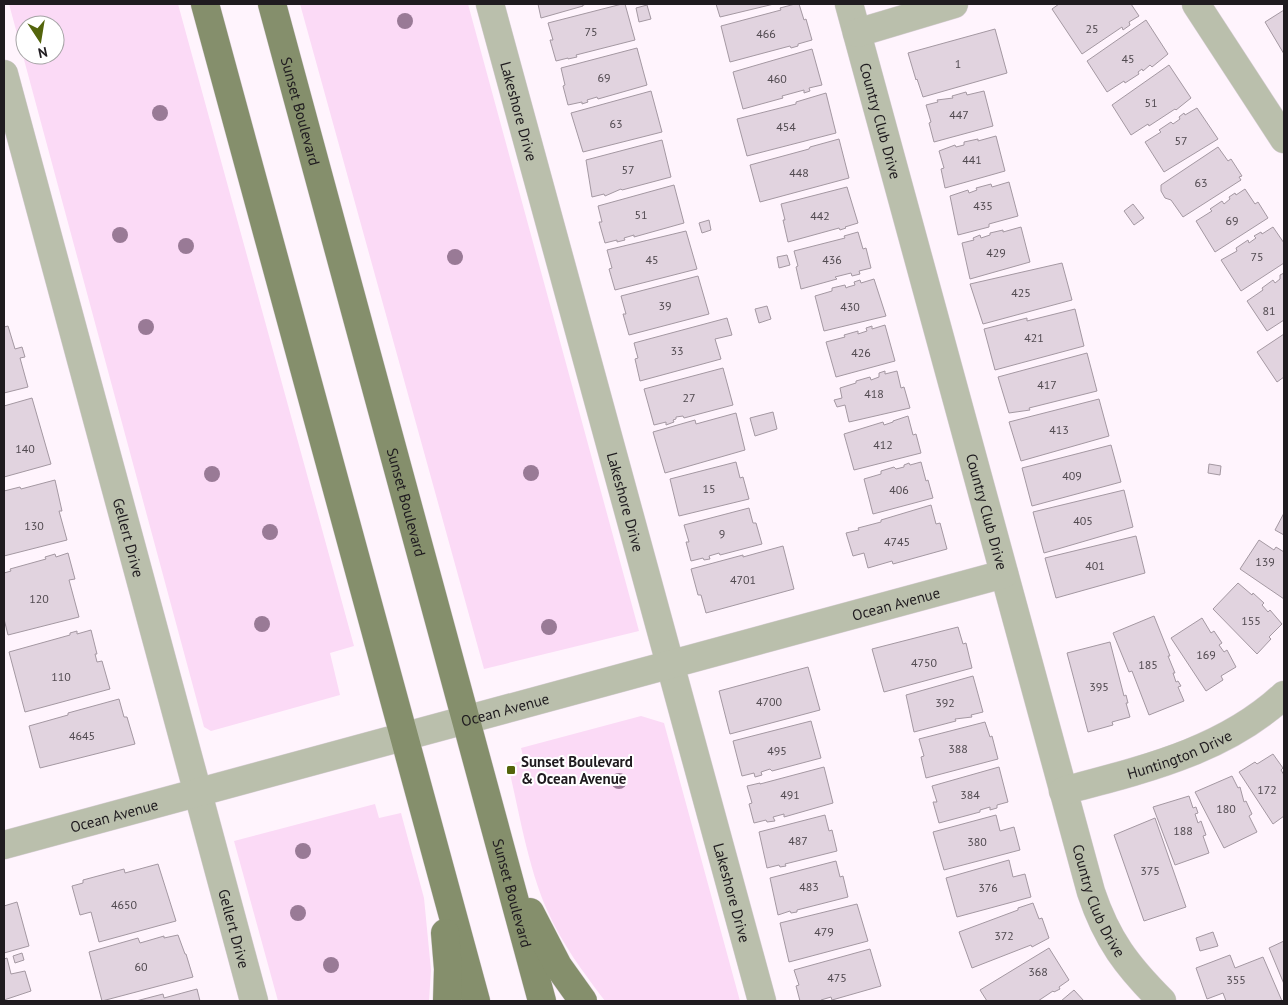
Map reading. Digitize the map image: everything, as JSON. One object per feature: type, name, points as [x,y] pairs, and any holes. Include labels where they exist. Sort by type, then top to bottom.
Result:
[{"type":"main road","points":[[205,4],[476,1001]]},
{"type":"main road","name":"Sunset Boulevard","points":[[272,4],[542,1001]]},
{"type":"main road","points":[[496,830],[510,869],[542,936],[558,966],[583,1001]]},
{"type":"main road","points":[[432,840],[445,929],[448,969],[447,1001]]},
{"type":"street","name":"Lakeshore Drive","points":[[490,4],[762,1001]]},
{"type":"street","name":"Country Club Drive","points":[[849,4],[1091,892],[1105,928],[1122,956],[1137,976],[1162,1001]]},
{"type":"street","points":[[857,33],[954,4]]},
{"type":"street","points":[[1196,4],[1284,139]]},
{"type":"street","name":"Gellert Drive","points":[[4,74],[254,1001]]},
{"type":"street","name":"Ocean Avenue","points":[[4,845],[1004,574]]},
{"type":"street","name":"Huntington Drive","points":[[1063,791],[1148,768],[1216,742],[1249,722],[1284,695]]},
{"type":"shaded area","points":[[9,4],[178,4],[354,646],[330,653],[340,695],[211,731],[204,727],[25,65],[65,65],[65,15],[15,15],[15,26]]},
{"type":"shaded area","points":[[300,4],[468,4],[639,631],[484,669]]},
{"type":"shaded area","points":[[641,716],[664,723],[740,1001],[605,1001],[566,946],[547,910],[534,876],[508,765],[524,760],[521,748]]},
{"type":"shaded area","points":[[375,804],[379,818],[401,813],[424,898],[431,970],[429,1001],[278,1001],[234,841]]},
{"type":"building","points":[[538,4],[587,4],[541,18]]},
{"type":"building","points":[[625,4],[635,40],[576,55],[577,57],[556,61],[550,40],[553,40],[548,23]]},
{"type":"building","points":[[716,4],[774,4],[720,17]]},
{"type":"building","points":[[799,4],[812,40],[791,48],[790,46],[730,62],[721,26],[781,10],[780,8]]},
{"type":"building","points":[[1059,4],[1131,4],[1139,16],[1129,22],[1130,25],[1123,30],[1122,27],[1082,54],[1052,9]]},
{"type":"building","points":[[647,5],[651,19],[639,22],[636,8]]},
{"type":"building","points":[[1284,10],[1284,54],[1265,22]]},
{"type":"building","points":[[1146,20],[1168,54],[1152,67],[1150,65],[1143,71],[1142,69],[1138,72],[1139,74],[1107,92],[1087,61]]},
{"type":"building","points":[[995,29],[1007,73],[923,97],[908,53]]},
{"type":"building","points":[[637,48],[647,85],[598,99],[597,97],[587,100],[588,102],[582,104],[582,102],[568,105],[561,68]]},
{"type":"building","points":[[812,49],[822,85],[809,88],[810,91],[804,93],[804,90],[743,109],[733,72]]},
{"type":"building","points":[[1169,65],[1191,98],[1176,110],[1131,135],[1112,105]]},
{"type":"building","points":[[651,91],[662,132],[583,152],[571,113]]},
{"type":"building","points":[[984,91],[993,126],[934,142],[926,105],[938,102],[937,100],[953,98],[952,96],[966,92],[967,95]]},
{"type":"building","points":[[826,93],[836,133],[747,156],[737,119],[796,104],[796,102]]},
{"type":"building","points":[[1197,108],[1218,139],[1164,172],[1145,142],[1161,132],[1159,130],[1171,122],[1173,124],[1180,119],[1179,117],[1184,113],[1185,115]]},
{"type":"building","points":[[996,136],[1005,171],[945,188],[941,169],[944,168],[939,151],[955,145],[956,147],[964,145],[964,142],[978,139],[978,141]]},
{"type":"building","points":[[839,139],[849,178],[760,202],[750,165]]},
{"type":"building","points":[[662,140],[671,177],[621,189],[605,196],[604,194],[592,197],[586,160]]},
{"type":"building","points":[[1218,147],[1228,161],[1231,159],[1242,176],[1239,177],[1241,180],[1183,217],[1171,200],[1165,198],[1161,191],[1161,185]]},
{"type":"building","points":[[1009,182],[1018,216],[989,224],[989,227],[958,235],[950,196],[968,190],[969,193],[977,190],[976,188],[991,184],[992,187]]},
{"type":"building","points":[[674,185],[684,223],[634,237],[634,235],[624,238],[625,240],[605,243],[599,222],[602,222],[598,206]]},
{"type":"building","points":[[847,187],[858,223],[840,230],[839,228],[788,242],[781,204]]},
{"type":"building","points":[[1245,189],[1255,204],[1258,202],[1268,218],[1215,252],[1196,221],[1212,211],[1210,209],[1222,201],[1224,204],[1230,199],[1229,197]]},
{"type":"building","points":[[1133,204],[1144,218],[1134,225],[1124,211]]},
{"type":"building","points":[[709,220],[711,230],[702,233],[699,223]]},
{"type":"building","points":[[1021,227],[1030,262],[970,279],[962,243],[974,240],[973,238],[980,235],[981,238],[990,235],[990,233]]},
{"type":"building","points":[[1273,227],[1284,243],[1284,263],[1241,291],[1221,260],[1237,251],[1236,248],[1248,240],[1249,243],[1256,238],[1254,236],[1261,232],[1262,234]]},
{"type":"building","points":[[686,231],[697,269],[615,290],[609,269],[612,268],[607,250]]},
{"type":"building","points":[[858,232],[863,249],[866,248],[871,268],[859,271],[860,274],[852,276],[851,273],[835,277],[837,279],[801,289],[794,251],[845,238],[844,236]]},
{"type":"building","points":[[787,255],[790,265],[779,268],[777,257]]},
{"type":"building","points":[[1062,263],[1072,300],[983,324],[970,284]]},
{"type":"building","points":[[1284,273],[1284,320],[1267,331],[1247,301],[1273,280],[1275,283],[1280,279],[1280,275]]},
{"type":"building","points":[[698,276],[709,314],[629,335],[623,314],[626,314],[621,296]]},
{"type":"building","points":[[874,279],[886,316],[824,331],[815,296],[832,291],[832,288],[845,285],[846,288],[855,285],[854,282],[860,280],[861,283]]},
{"type":"building","points":[[767,306],[771,319],[759,323],[755,309]]},
{"type":"building","points":[[1075,309],[1084,346],[995,370],[984,329],[1027,318],[1027,321]]},
{"type":"building","points":[[727,318],[732,335],[715,339],[721,359],[640,381],[635,359],[638,358],[634,343]]},
{"type":"building","points":[[885,325],[895,361],[836,377],[826,342],[858,331],[858,334],[867,331],[866,328],[872,326],[872,329]]},
{"type":"building","points":[[8,326],[15,349],[22,347],[25,357],[20,358],[28,387],[4,393],[4,327]]},
{"type":"building","points":[[1284,334],[1284,377],[1277,382],[1257,352]]},
{"type":"building","points":[[1087,353],[1097,391],[1029,408],[1030,410],[1009,413],[998,377]]},
{"type":"building","points":[[723,368],[733,405],[684,418],[683,416],[676,417],[673,420],[674,422],[666,425],[666,422],[654,425],[644,389]]},
{"type":"building","points":[[885,371],[885,374],[897,371],[901,388],[904,387],[910,408],[849,422],[845,405],[837,407],[834,400],[842,398],[840,388],[870,377],[871,380],[879,377],[879,373]]},
{"type":"building","points":[[32,398],[51,464],[4,477],[4,406]]},
{"type":"building","points":[[1099,399],[1109,436],[1021,461],[1009,422]]},
{"type":"building","points":[[773,412],[777,429],[755,436],[750,418]]},
{"type":"building","points":[[736,413],[745,450],[665,473],[653,432],[695,420],[696,424]]},
{"type":"building","points":[[908,416],[913,435],[916,434],[921,453],[854,470],[844,434],[883,422],[884,425]]},
{"type":"building","points":[[1111,445],[1121,482],[1032,506],[1022,468]]},
{"type":"building","points":[[736,462],[740,478],[743,477],[749,499],[679,516],[670,479]]},
{"type":"building","points":[[921,462],[933,498],[873,514],[864,479],[881,474],[881,471],[894,467],[896,469],[904,467],[904,465],[909,463],[910,465]]},
{"type":"building","points":[[1209,464],[1221,466],[1220,475],[1208,473]]},
{"type":"building","points":[[55,480],[62,511],[59,511],[67,540],[4,556],[4,491],[20,487],[21,489]]},
{"type":"building","points":[[1124,490],[1133,527],[1044,553],[1033,512]]},
{"type":"building","points":[[931,505],[936,524],[940,523],[947,549],[893,564],[892,561],[868,568],[864,553],[853,556],[846,533]]},
{"type":"building","points":[[749,508],[762,544],[720,555],[719,553],[709,556],[710,559],[704,560],[703,558],[691,561],[686,542],[689,542],[684,525]]},
{"type":"building","points":[[1284,513],[1284,535],[1275,530]]},
{"type":"building","points":[[1136,536],[1145,573],[1056,598],[1045,558]]},
{"type":"building","points":[[1259,540],[1274,550],[1276,547],[1284,552],[1284,599],[1240,569]]},
{"type":"building","points":[[783,546],[794,589],[706,613],[701,595],[698,595],[691,569]]},
{"type":"building","points":[[68,553],[75,579],[69,580],[79,617],[8,635],[4,619],[4,573],[11,571],[10,569],[46,559],[45,557],[55,554],[56,557]]},
{"type":"building","points":[[1238,583],[1264,603],[1262,605],[1268,612],[1270,610],[1282,624],[1269,637],[1271,639],[1257,654],[1213,609]]},
{"type":"building","points":[[1154,616],[1170,656],[1168,656],[1175,673],[1173,673],[1176,682],[1178,681],[1181,686],[1178,687],[1184,701],[1149,715],[1132,671],[1129,672],[1113,633]]},
{"type":"building","points":[[1202,618],[1211,633],[1214,631],[1222,643],[1219,645],[1224,652],[1227,650],[1236,667],[1221,676],[1223,680],[1206,691],[1171,638]]},
{"type":"building","points":[[958,627],[963,644],[966,643],[972,668],[884,692],[872,649]]},
{"type":"building","points":[[91,630],[97,662],[102,661],[110,689],[25,712],[9,652],[70,635],[70,633],[77,631],[77,634]]},
{"type":"building","points":[[1110,642],[1124,696],[1126,695],[1130,717],[1112,722],[1113,725],[1088,732],[1067,653]]},
{"type":"building","points":[[808,667],[820,710],[730,734],[719,691]]},
{"type":"building","points":[[973,676],[983,712],[971,715],[972,717],[955,719],[956,721],[914,732],[906,695]]},
{"type":"building","points":[[119,699],[124,717],[127,717],[135,744],[40,768],[29,726]]},
{"type":"building","points":[[811,721],[821,758],[772,771],[770,769],[761,772],[762,775],[755,777],[754,773],[742,776],[733,741]]},
{"type":"building","points":[[985,722],[990,737],[992,736],[998,759],[926,778],[921,757],[924,756],[919,739]]},
{"type":"building","points":[[1273,754],[1283,768],[1281,770],[1284,775],[1284,816],[1273,824],[1239,772]]},
{"type":"building","points":[[824,767],[833,803],[784,817],[784,814],[773,817],[775,821],[767,822],[766,820],[754,823],[749,804],[752,803],[747,786]]},
{"type":"building","points":[[999,767],[1008,802],[997,805],[997,808],[990,810],[990,807],[980,810],[980,812],[939,823],[933,802],[937,802],[932,786]]},
{"type":"building","points":[[1232,776],[1238,788],[1240,787],[1244,802],[1246,801],[1252,814],[1249,816],[1257,832],[1224,848],[1195,792]]},
{"type":"building","points":[[1189,796],[1193,808],[1196,807],[1198,813],[1195,814],[1198,823],[1201,821],[1206,835],[1203,836],[1209,853],[1175,865],[1153,807]]},
{"type":"building","points":[[825,815],[829,831],[832,830],[837,851],[785,864],[786,866],[780,867],[779,865],[767,868],[759,832]]},
{"type":"building","points":[[996,815],[1000,831],[1014,827],[1020,850],[944,870],[933,832]]},
{"type":"building","points":[[1155,818],[1186,907],[1144,921],[1114,835]]},
{"type":"building","points":[[1009,860],[1013,877],[1025,874],[1031,897],[957,917],[946,878]]},
{"type":"building","points":[[836,861],[840,877],[843,876],[848,897],[797,910],[797,912],[791,913],[790,911],[778,915],[770,878]]},
{"type":"building","points":[[158,864],[176,921],[99,942],[91,912],[80,915],[72,886],[83,883],[83,880],[124,869],[125,873]]},
{"type":"building","points":[[17,902],[29,946],[4,953],[4,906]]},
{"type":"building","points":[[1033,903],[1039,919],[1042,918],[1049,938],[1032,947],[1031,945],[972,968],[959,932]]},
{"type":"building","points":[[857,904],[868,941],[789,962],[780,923]]},
{"type":"building","points":[[1213,932],[1218,946],[1200,951],[1196,938]]},
{"type":"building","points":[[178,935],[193,977],[102,1001],[89,952],[138,938],[140,943],[164,936],[164,938]]},
{"type":"building","points":[[1284,941],[1284,984],[1269,948]]},
{"type":"building","points":[[1049,948],[1069,980],[1059,987],[1060,989],[1053,991],[1038,1001],[987,1001],[980,990]]},
{"type":"building","points":[[870,949],[881,986],[832,1000],[831,997],[821,1001],[800,1001],[796,986],[799,985],[794,970]]},
{"type":"building","points":[[22,953],[24,960],[15,963],[13,956]]},
{"type":"building","points":[[1230,955],[1235,968],[1263,957],[1282,1001],[1226,1001],[1223,993],[1207,999],[1196,968]]},
{"type":"building","points":[[7,958],[11,974],[25,971],[31,991],[4,1000],[4,959]]},
{"type":"building","points":[[197,989],[200,1001],[136,1001],[163,994],[164,998]]},
{"type":"building","points":[[1074,990],[1084,1001],[1061,1001]]},
{"type":"place","name":"Sunset Boulevard & Ocean Avenue","points":[[511,770]]}]
